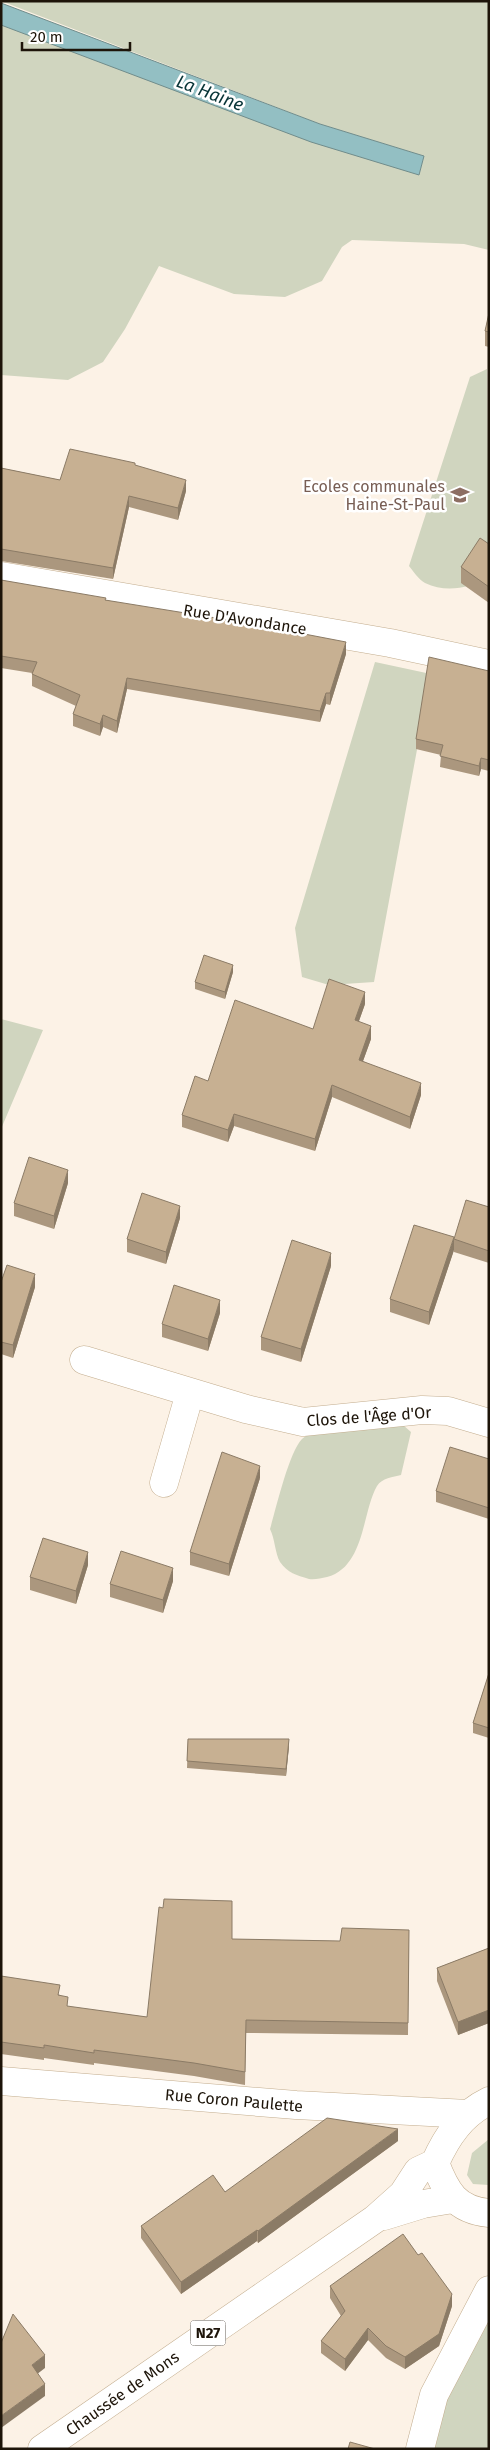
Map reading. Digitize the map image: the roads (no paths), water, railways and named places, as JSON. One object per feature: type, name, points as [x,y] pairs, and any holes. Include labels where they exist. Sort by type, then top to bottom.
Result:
[{"type":"street","name":"Rue D'Avondance","points":[[1,576],[390,643],[489,664]]},
{"type":"street","name":"Clos de l'Âge d'Or","points":[[84,1360],[270,1416],[303,1422],[422,1410],[448,1411],[489,1423]]},
{"type":"street","points":[[164,1483],[190,1393]]},
{"type":"street","name":"Rue Coron Paulette","points":[[1,2081],[296,2105],[478,2107]]},
{"type":"street","points":[[478,2107],[445,2140],[435,2163],[442,2181],[453,2199],[474,2212],[489,2213]]},
{"type":"street","name":"N27","points":[[375,2219],[402,2194],[418,2171],[435,2163]]},
{"type":"street","name":"N27","points":[[375,2219],[423,2204],[453,2199]]},
{"type":"street","name":"Chaussée de Mons","points":[[42,2449],[375,2219]]},
{"type":"street","points":[[420,2449],[434,2395],[489,2290]]},
{"type":"water","name":"La Haine","points":[[1,3],[320,124],[424,156],[419,175],[311,142],[1,25]]},
{"type":"place","name":"Ecoles communales Haine-St-Paul","points":[[460,495]]}]
